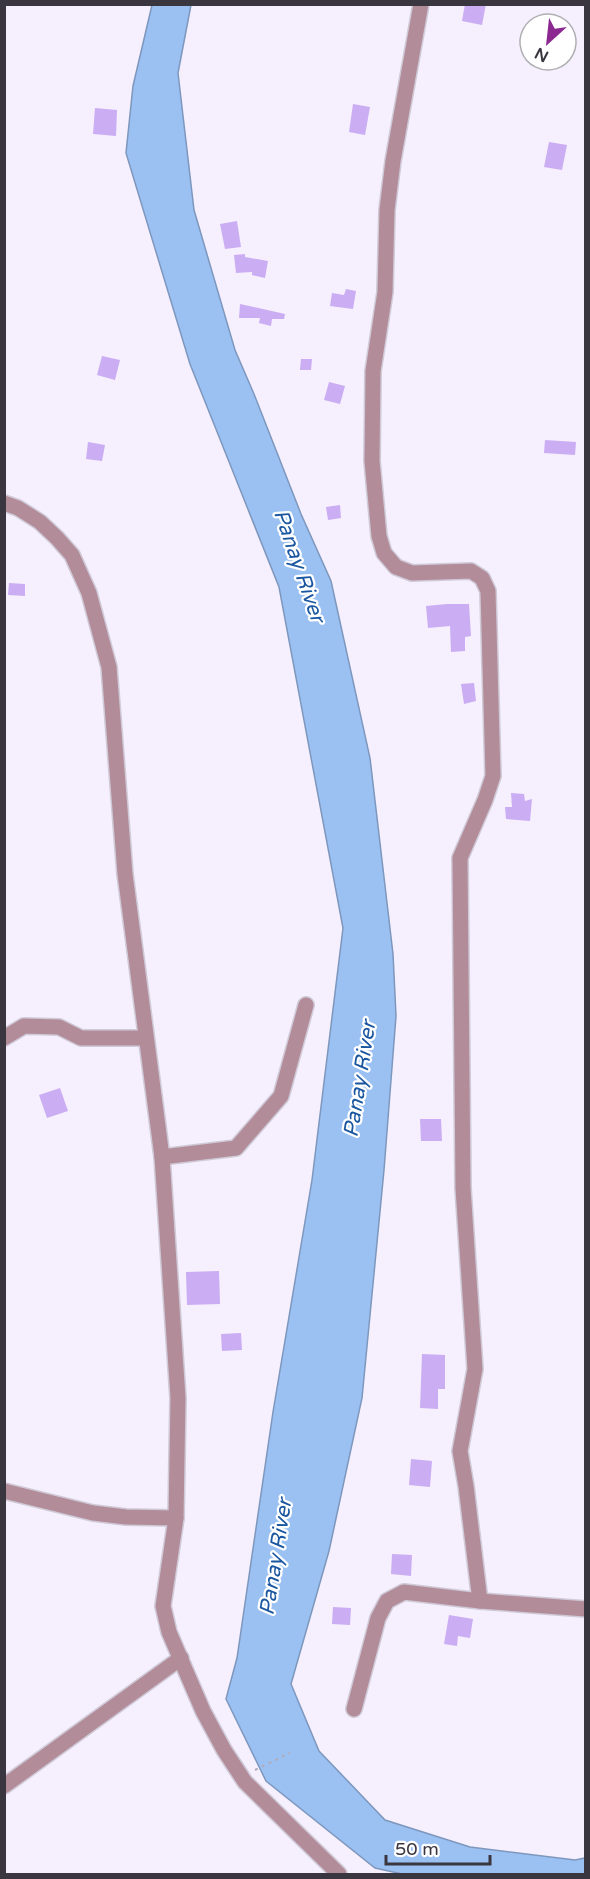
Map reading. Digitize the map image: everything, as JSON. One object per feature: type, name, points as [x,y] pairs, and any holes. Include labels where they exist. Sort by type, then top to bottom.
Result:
[{"type":"street","points":[[421,4],[388,200],[385,292],[373,371],[372,461],[379,536],[384,553],[396,567],[412,573],[471,571],[482,578],[488,591],[493,776],[460,858],[463,1188],[475,1369],[460,1451],[480,1601]]},
{"type":"street","points":[[4,503],[18,508],[40,522],[72,555],[89,593],[109,667],[125,874],[162,1157],[178,1398],[176,1518],[163,1606],[169,1632],[213,1731],[245,1782],[339,1875]]},
{"type":"street","points":[[162,1157],[236,1148],[281,1096],[306,1005]]},
{"type":"street","points":[[4,1038],[24,1026],[59,1027],[81,1038],[145,1038]]},
{"type":"street","points":[[4,1491],[93,1513],[126,1517],[176,1518]]},
{"type":"street","points":[[354,1709],[378,1618],[387,1601],[404,1592],[480,1601],[585,1609]]},
{"type":"street","points":[[4,1786],[181,1658]]},
{"type":"path","points":[[250,1773],[290,1753]]},
{"type":"water","name":"Panay River","points":[[152,5],[191,5],[178,73],[194,210],[235,350],[301,514],[331,581],[370,758],[393,954],[396,1016],[362,1398],[329,1551],[291,1684],[319,1751],[385,1820],[470,1847],[575,1860],[585,1858],[585,1874],[402,1874],[375,1868],[266,1781],[226,1699],[237,1658],[273,1412],[312,1180],[343,928],[279,587],[190,364],[126,153],[133,86]]},
{"type":"building","points":[[465,4],[486,4],[482,25],[462,21]]},
{"type":"building","points":[[353,104],[370,107],[365,135],[349,132]]},
{"type":"building","points":[[95,108],[117,110],[116,136],[93,134]]},
{"type":"building","points":[[549,142],[567,145],[562,170],[544,167]]},
{"type":"building","points":[[237,221],[241,247],[225,249],[220,224]]},
{"type":"building","points":[[245,254],[245,257],[268,261],[265,278],[252,275],[252,272],[236,273],[234,255]]},
{"type":"building","points":[[346,289],[356,291],[353,309],[330,306],[332,293],[344,295]]},
{"type":"building","points":[[240,304],[285,314],[284,319],[272,319],[271,326],[259,323],[260,318],[239,318]]},
{"type":"building","points":[[102,356],[120,360],[115,380],[97,375]]},
{"type":"building","points":[[301,359],[312,359],[311,370],[300,370]]},
{"type":"building","points":[[329,382],[345,386],[340,404],[324,400]]},
{"type":"building","points":[[545,440],[576,442],[575,455],[544,453]]},
{"type":"building","points":[[88,442],[105,445],[102,461],[86,459]]},
{"type":"building","points":[[340,505],[341,518],[328,520],[326,507]]},
{"type":"building","points":[[9,583],[25,584],[25,596],[8,595]]},
{"type":"building","points":[[469,604],[471,636],[465,637],[465,651],[451,652],[450,626],[428,628],[426,606]]},
{"type":"building","points":[[474,683],[476,701],[464,704],[461,684]]},
{"type":"building","points":[[511,793],[524,794],[525,801],[532,799],[530,821],[506,819],[505,807],[512,807]]},
{"type":"building","points":[[60,1088],[68,1111],[47,1118],[39,1095]]},
{"type":"building","points":[[420,1119],[441,1119],[442,1141],[421,1141]]},
{"type":"building","points":[[219,1271],[220,1304],[187,1305],[186,1272]]},
{"type":"building","points":[[241,1333],[242,1350],[222,1351],[221,1334]]},
{"type":"building","points":[[422,1354],[445,1355],[445,1389],[438,1389],[438,1409],[420,1408]]},
{"type":"building","points":[[411,1459],[432,1461],[430,1487],[409,1485]]},
{"type":"building","points":[[392,1554],[412,1555],[411,1576],[391,1574]]},
{"type":"building","points":[[333,1607],[351,1608],[350,1625],[332,1624]]},
{"type":"building","points":[[449,1615],[473,1619],[470,1638],[458,1636],[457,1646],[444,1644]]}]
